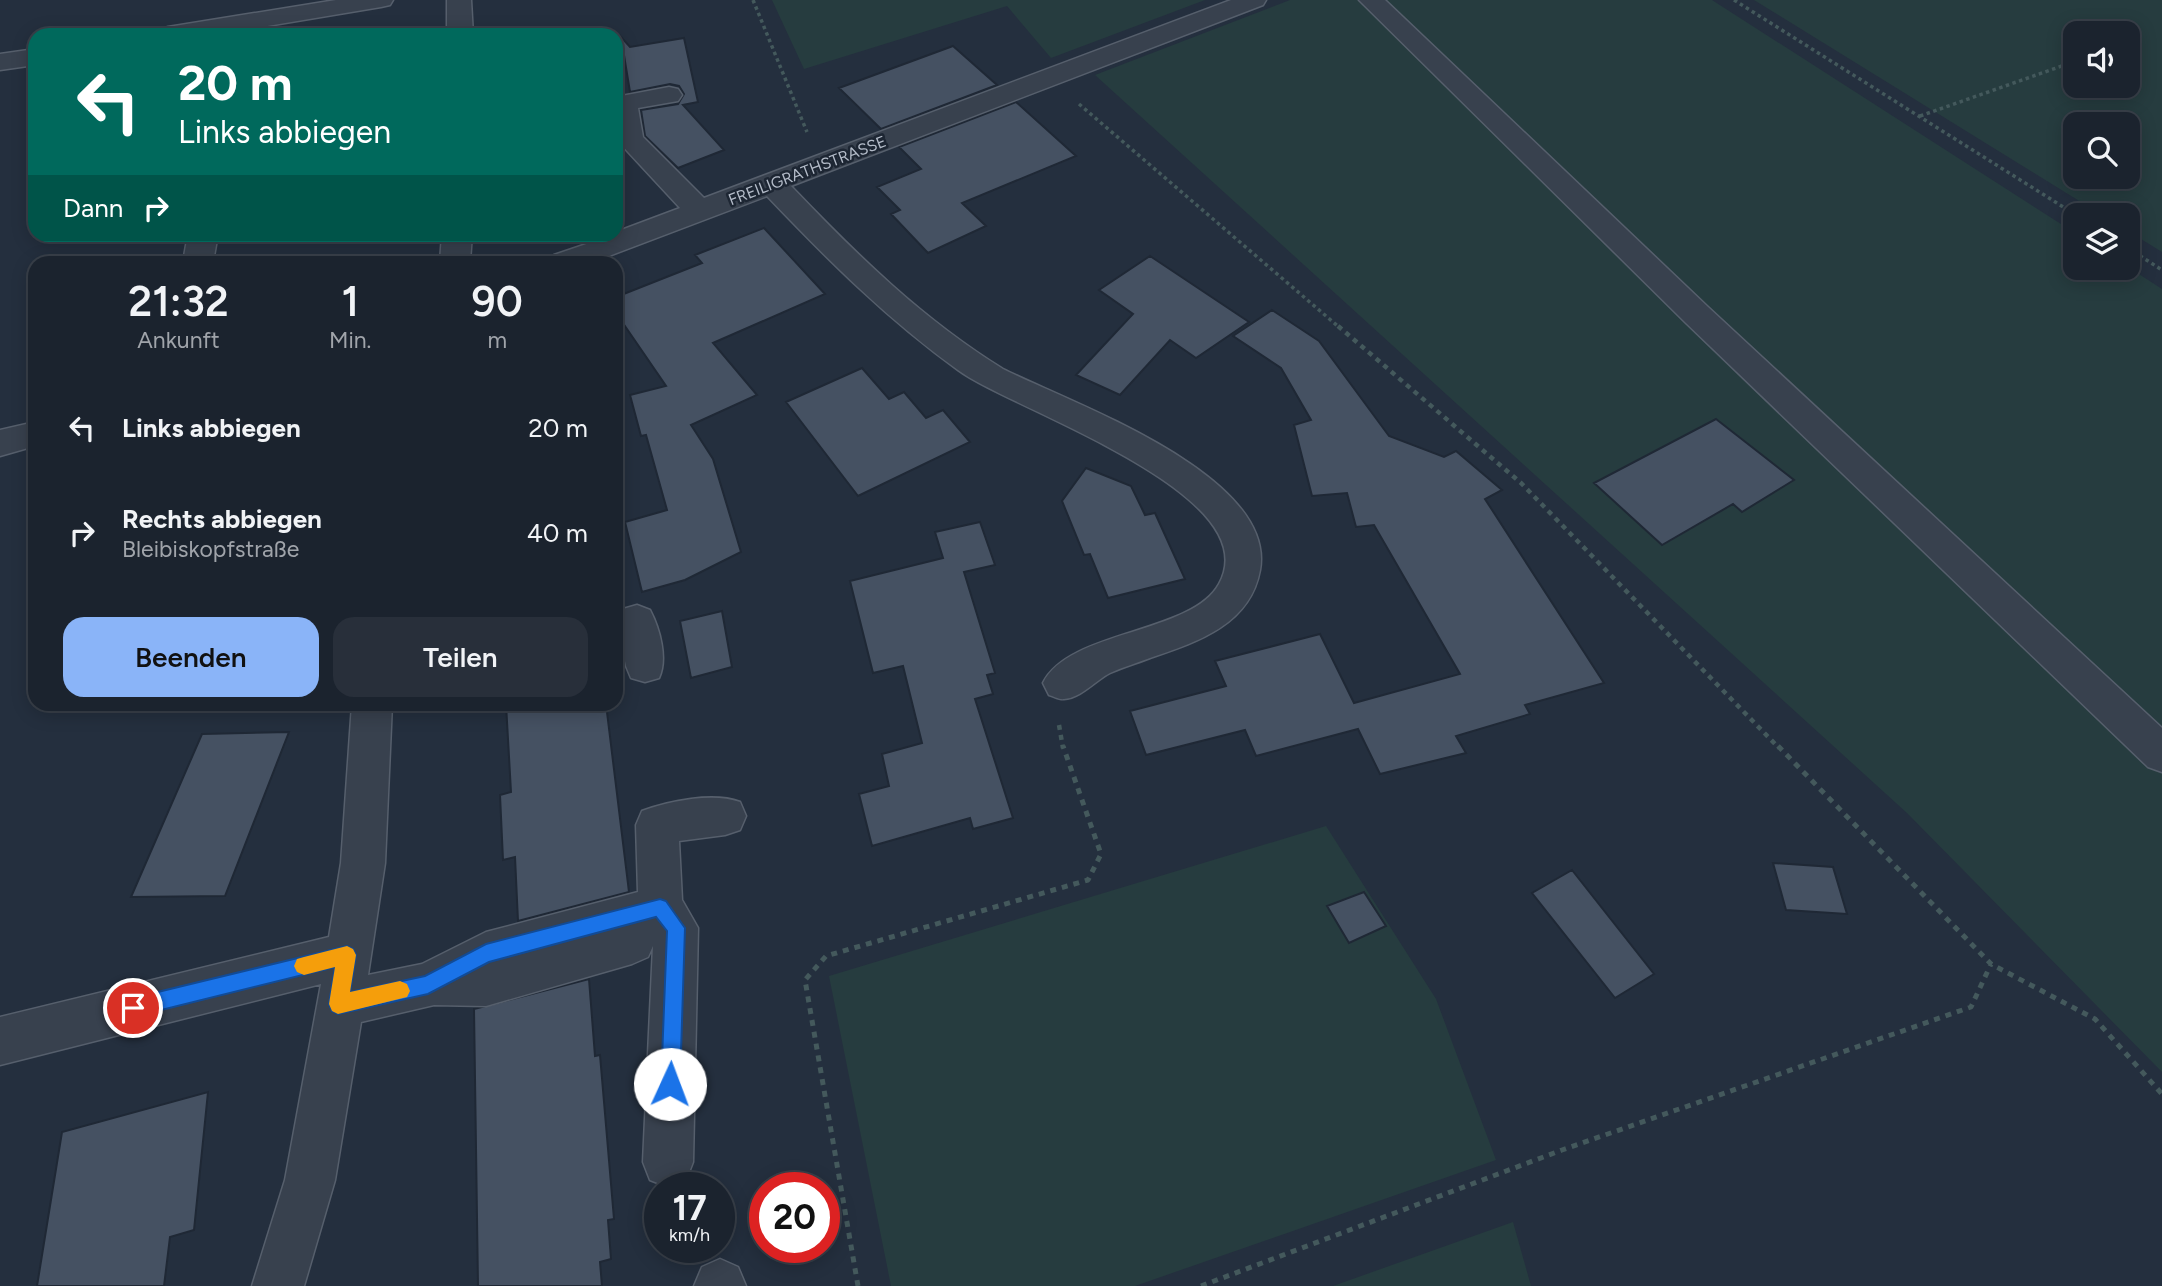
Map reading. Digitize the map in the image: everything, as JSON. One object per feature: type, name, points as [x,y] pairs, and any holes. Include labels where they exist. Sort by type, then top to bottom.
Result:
[{"type":"street","points":[[230,28],[381,0]]},
{"type":"street","points":[[459,0],[460,28]]},
{"type":"street","name":"FREILIGRATHSTRASSE","points":[[623,240],[1254,0]]},
{"type":"street","points":[[1371,0],[1697,315],[2162,754]]},
{"type":"street","points":[[0,62],[28,58]]},
{"type":"street","points":[[669,95],[624,103],[629,139],[700,211]]},
{"type":"street","points":[[772,184],[874,289],[930,334],[990,377],[1104,430],[1171,466],[1199,488],[1238,530],[1245,546],[1247,566],[1237,591],[1219,608],[1177,633],[1096,661],[1063,683]]},
{"type":"street","name":"FREILIGRATHSTRASSE","points":[[581,256],[618,242]]},
{"type":"street","points":[[0,443],[28,437]]},
{"type":"street","points":[[623,625],[637,621],[645,666]]},
{"type":"street","points":[[278,1286],[310,1180],[325,1104],[338,1004],[363,863],[372,711]]},
{"type":"street","points":[[668,1161],[676,928],[660,908],[657,825],[725,816]]},
{"type":"street","points":[[428,985],[486,954],[660,908]]},
{"type":"street","points":[[338,1004],[428,985],[486,983],[632,942]]},
{"type":"street","points":[[0,1041],[347,955]]},
{"type":"path","points":[[753,0],[821,165]]},
{"type":"path","points":[[1734,0],[2063,207]]},
{"type":"path","points":[[1919,116],[2063,66]]},
{"type":"path","points":[[1049,79],[1521,483],[1991,964],[2095,1018],[2162,1094]]},
{"type":"path","points":[[2140,256],[2162,270]]},
{"type":"path","points":[[858,1286],[805,980],[827,956],[1088,880],[1101,854],[1058,733],[1063,683]]},
{"type":"path","points":[[1200,1286],[1562,1150],[1971,1007],[1991,964]]},
{"type":"green space","points":[[772,0],[1205,0],[1051,58],[1007,6],[804,69]]},
{"type":"green space","points":[[1290,0],[1712,0],[2063,225],[2063,280],[2140,280],[2140,275],[2162,289],[2162,1072],[1907,813],[1095,75]]},
{"type":"green space","points":[[1754,0],[2162,0],[2162,252],[2140,238],[2140,203],[2083,203]]},
{"type":"green space","points":[[1326,826],[1436,999],[1496,1160],[1135,1286],[891,1286],[829,976]]},
{"type":"green space","points":[[1513,1222],[1531,1286],[1333,1286]]},
{"type":"building","points":[[684,38],[698,102],[683,105],[724,150],[678,168],[645,136],[641,110],[678,104],[684,94],[679,86],[670,84],[630,92],[623,39],[630,47]]},
{"type":"building","points":[[953,46],[997,85],[881,129],[839,88]]},
{"type":"building","points":[[1016,102],[1076,156],[962,203],[986,226],[928,253],[891,214],[900,210],[877,187],[921,169],[899,147]]},
{"type":"building","points":[[764,228],[825,294],[713,343],[757,395],[691,425],[713,459],[741,552],[685,580],[642,592],[625,522],[667,510],[646,435],[641,436],[630,395],[666,386],[623,323],[623,294],[702,263],[695,255]]},
{"type":"building","points":[[1150,256],[1249,322],[1196,358],[1170,340],[1120,395],[1076,375],[1133,314],[1099,290]]},
{"type":"building","points":[[1272,310],[1319,341],[1389,436],[1444,457],[1456,451],[1502,490],[1485,499],[1604,683],[1525,705],[1530,714],[1456,736],[1466,753],[1380,774],[1358,729],[1256,756],[1245,730],[1146,755],[1130,711],[1226,686],[1215,661],[1320,634],[1354,703],[1460,674],[1374,525],[1356,527],[1347,493],[1312,496],[1294,425],[1311,420],[1281,368],[1233,336]]},
{"type":"building","points":[[862,368],[889,399],[904,392],[926,418],[943,410],[970,442],[858,496],[786,402]]},
{"type":"building","points":[[1716,419],[1794,480],[1742,512],[1733,504],[1662,545],[1594,483]]},
{"type":"building","points":[[1086,468],[1131,486],[1145,515],[1155,513],[1185,579],[1108,598],[1090,554],[1084,555],[1062,501]]},
{"type":"building","points":[[980,522],[995,565],[964,572],[995,673],[987,675],[993,694],[975,699],[1013,818],[973,829],[970,818],[872,846],[859,794],[889,786],[882,754],[922,743],[903,666],[873,673],[850,581],[943,558],[935,532]]},
{"type":"building","points":[[722,611],[732,667],[691,678],[680,621]]},
{"type":"building","points":[[506,711],[607,711],[629,892],[518,921],[515,857],[503,860],[500,795],[511,792]]},
{"type":"building","points":[[289,732],[225,896],[131,897],[202,734]]},
{"type":"building","points":[[1773,863],[1833,867],[1847,914],[1786,910]]},
{"type":"building","points":[[1572,870],[1654,974],[1615,998],[1532,893]]},
{"type":"building","points":[[1364,892],[1386,926],[1349,943],[1327,906]]},
{"type":"building","points":[[589,979],[595,1056],[600,1055],[614,1219],[608,1220],[611,1259],[600,1262],[602,1286],[478,1286],[474,1009]]},
{"type":"building","points":[[208,1092],[194,1230],[170,1237],[164,1286],[37,1286],[62,1132]]},
{"type":"slow traffic","points":[[304,966],[347,955],[338,1004],[400,991]]},
{"type":"route","points":[[133,1008],[347,955],[338,1004],[428,985],[486,954],[660,908],[676,928],[670,1084]]}]
